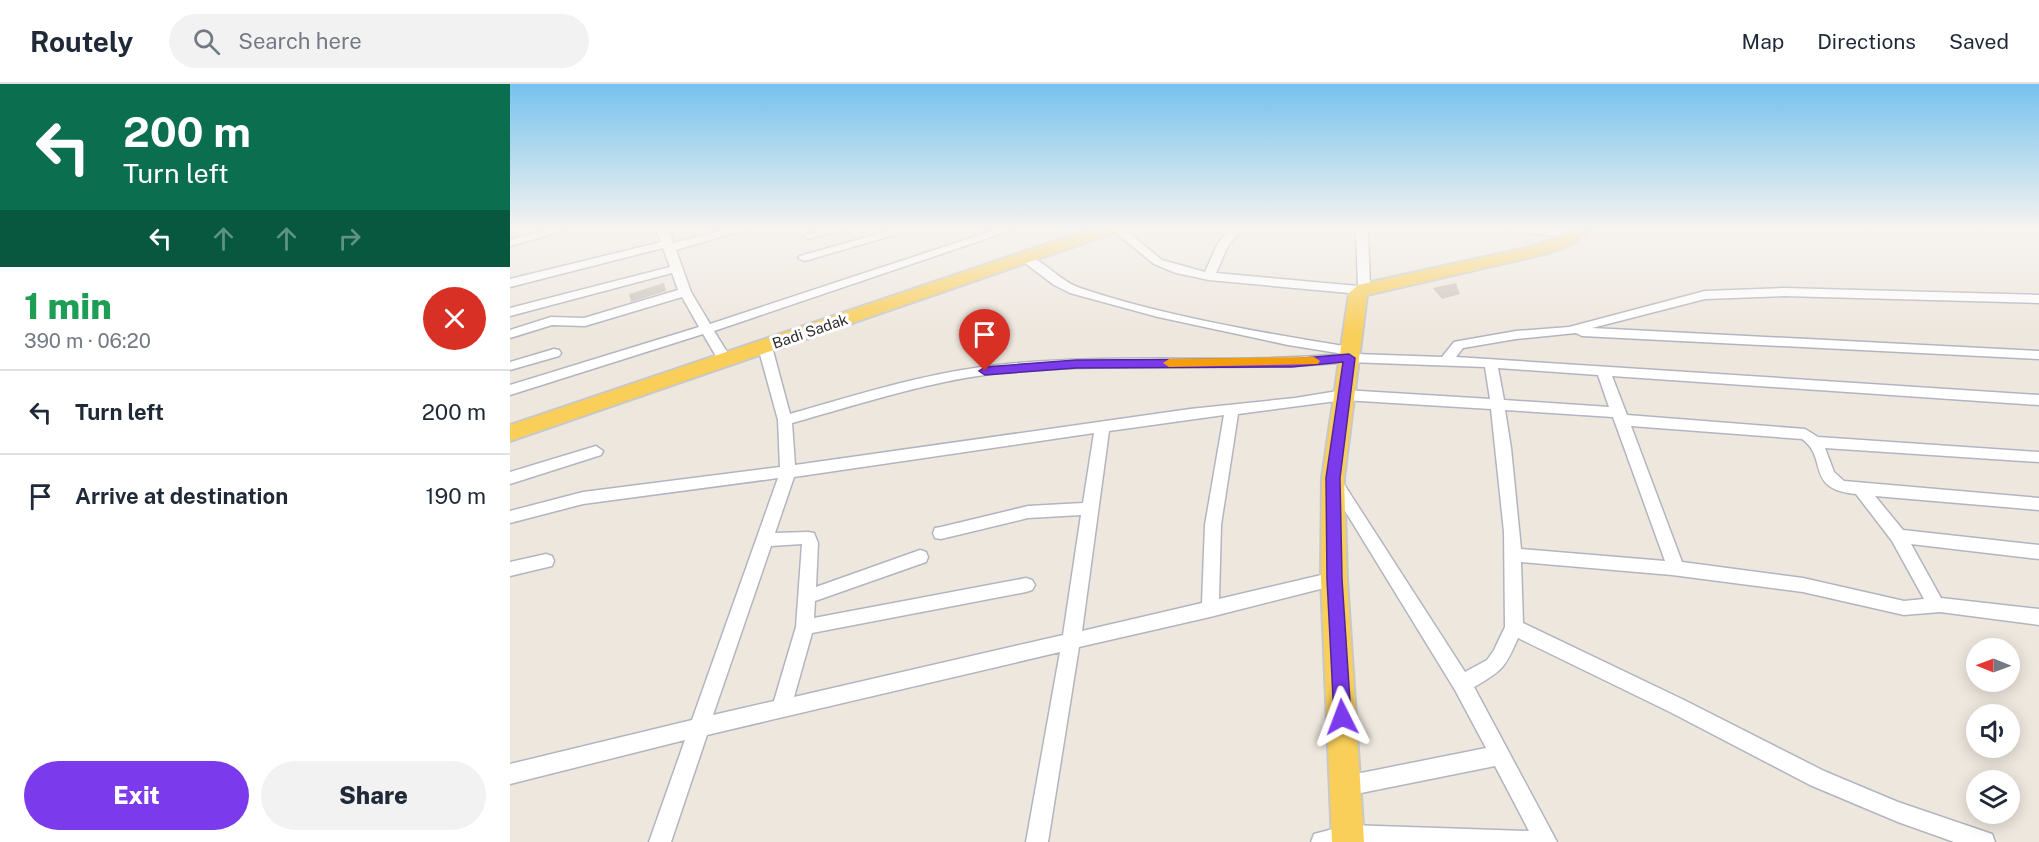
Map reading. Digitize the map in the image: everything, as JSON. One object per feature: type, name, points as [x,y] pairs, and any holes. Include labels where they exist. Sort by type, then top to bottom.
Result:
[{"type":"main road","name":"Badi Sadak","points":[[510,433],[1008,263]]},
{"type":"main road","points":[[1348,839],[1334,579],[1333,478],[1350,354],[1362,289],[1478,263]]},
{"type":"street","points":[[510,283],[594,263]]},
{"type":"street","points":[[674,263],[685,292],[725,360]]},
{"type":"street","points":[[510,390],[905,263]]},
{"type":"street","points":[[1032,263],[1058,282],[1095,296],[1158,313],[1350,354],[2039,400]]},
{"type":"street","points":[[1161,263],[1209,276],[1362,289],[1362,263]]},
{"type":"street","points":[[1209,276],[1215,263]]},
{"type":"street","points":[[510,312],[675,268]]},
{"type":"street","points":[[510,334],[552,321],[585,322],[685,292]]},
{"type":"street","points":[[1570,331],[1619,316],[1705,295],[1784,292],[2039,298]]},
{"type":"street","points":[[1446,361],[1459,345],[1516,335],[1570,331],[2039,355]]},
{"type":"street","points":[[660,842],[788,472],[785,420],[765,347]]},
{"type":"street","points":[[510,366],[554,353]]},
{"type":"street","points":[[785,420],[939,377],[1008,368],[1076,364],[1292,363],[1350,354]]},
{"type":"street","points":[[1462,684],[1493,666],[1501,656],[1514,627],[1513,555],[1504,448],[1491,363]]},
{"type":"street","points":[[1603,370],[1676,568]]},
{"type":"street","points":[[510,517],[583,498],[788,472],[1344,394],[1497,404],[1805,434],[1815,442],[1834,482],[1843,487],[2039,504]]},
{"type":"street","points":[[1210,610],[1213,525],[1232,409]]},
{"type":"street","points":[[1036,842],[1071,643],[1102,428]]},
{"type":"street","points":[[1815,442],[2039,457]]},
{"type":"street","points":[[510,478],[596,451]]},
{"type":"street","points":[[1333,478],[1462,684],[1546,842]]},
{"type":"street","points":[[1861,489],[1898,536],[1936,605]]},
{"type":"street","points":[[941,533],[1028,512],[1090,508]]},
{"type":"street","points":[[1898,536],[2039,552]]},
{"type":"street","points":[[764,540],[808,538],[810,543],[805,627],[781,709]]},
{"type":"street","points":[[1513,555],[1676,568],[1803,585],[1904,608],[1936,605],[2039,617]]},
{"type":"street","points":[[807,597],[920,557]]},
{"type":"street","points":[[510,569],[546,561]]},
{"type":"street","points":[[510,774],[699,726],[1071,643],[1334,579]]},
{"type":"street","points":[[805,627],[1026,585]]},
{"type":"street","points":[[1514,627],[1677,706],[1817,778],[1898,812],[1984,842]]},
{"type":"street","points":[[1346,786],[1500,754]]},
{"type":"street","points":[[1322,842],[1348,839],[1539,842]]},
{"type":"building","points":[[664,283],[666,291],[631,302],[629,294]]},
{"type":"building","points":[[1456,283],[1460,294],[1442,299],[1433,288]]},
{"type":"slow traffic","points":[[1169,363],[1314,361]]},
{"type":"route","points":[[985,371],[1076,364],[1292,363],[1349,358],[1333,478],[1334,579],[1342,717]]}]
